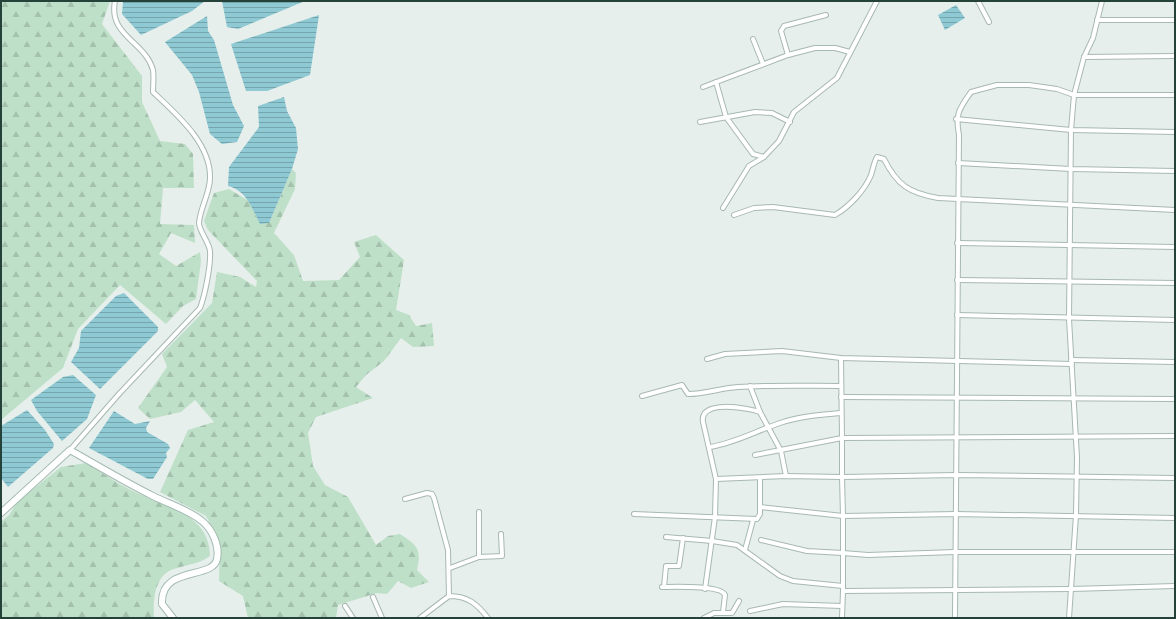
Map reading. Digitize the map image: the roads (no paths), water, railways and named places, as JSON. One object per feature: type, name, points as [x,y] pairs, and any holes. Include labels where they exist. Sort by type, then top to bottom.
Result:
[{"type":"main road","points":[[1,513],[70,450],[118,478],[202,520],[209,528],[217,545],[217,561],[209,569],[186,574],[170,583],[163,594],[162,604],[173,618]]},
{"type":"street","points":[[70,450],[119,394],[200,308],[205,296],[210,251],[199,224],[210,180],[209,162],[198,142],[180,118],[153,92],[153,70],[142,52],[118,27],[114,13],[115,1]]},
{"type":"street","points":[[723,208],[749,166],[764,157],[779,141],[794,112],[836,78],[877,1]]},
{"type":"street","points":[[978,1],[989,22]]},
{"type":"street","points":[[1069,618],[1076,515],[1077,436],[1073,397],[1069,319],[1070,283],[1068,246],[1072,169],[1071,130],[1074,95],[1084,57],[1093,38],[1102,1]]},
{"type":"street","points":[[788,55],[781,31],[784,26],[826,15]]},
{"type":"street","points":[[1098,20],[1175,20]]},
{"type":"street","points":[[753,39],[763,64]]},
{"type":"street","points":[[702,87],[788,55],[815,48],[835,48],[850,52]]},
{"type":"street","points":[[1084,57],[1175,56]]},
{"type":"street","points":[[716,82],[726,117],[753,154],[764,157]]},
{"type":"street","points":[[955,618],[959,135],[956,119],[960,107],[971,92],[997,85],[1029,85],[1057,89],[1074,95],[1175,95]]},
{"type":"street","points":[[700,122],[762,112],[772,113],[790,122]]},
{"type":"street","points":[[956,119],[1071,130],[1175,132]]},
{"type":"street","points":[[734,215],[754,208],[773,207],[825,215],[835,215],[843,210],[864,186],[870,176],[877,157],[884,159],[895,178],[911,192],[938,198],[1175,210]]},
{"type":"street","points":[[958,163],[1072,169],[1175,171]]},
{"type":"street","points":[[957,243],[1175,247]]},
{"type":"street","points":[[957,280],[1070,283],[1175,283]]},
{"type":"street","points":[[957,315],[1069,319],[1175,320]]},
{"type":"street","points":[[707,359],[725,354],[782,351],[841,358],[957,361],[1175,362]]},
{"type":"street","points":[[841,358],[840,386],[844,553],[842,618]]},
{"type":"street","points":[[642,396],[682,385],[688,394],[700,394],[736,387],[773,384],[840,386]]},
{"type":"street","points":[[750,386],[760,412],[782,451],[786,476]]},
{"type":"street","points":[[841,397],[1073,397],[1175,399]]},
{"type":"street","points":[[705,589],[715,517],[716,479],[710,447],[702,418],[705,412],[718,408],[734,406],[760,412]]},
{"type":"street","points":[[710,447],[737,441],[769,427],[798,418],[841,413]]},
{"type":"street","points":[[755,455],[782,451],[842,438],[1175,436]]},
{"type":"street","points":[[716,479],[786,476],[1175,478]]},
{"type":"street","points":[[634,514],[753,520],[760,516],[760,478]]},
{"type":"street","points":[[405,500],[427,493],[432,494],[446,536],[450,568],[448,575],[449,596]]},
{"type":"street","points":[[760,507],[843,516],[956,514],[1175,518]]},
{"type":"street","points":[[479,512],[479,558]]},
{"type":"street","points":[[745,550],[753,520]]},
{"type":"street","points":[[450,568],[479,558],[502,556],[501,534]]},
{"type":"street","points":[[666,537],[737,545],[780,576],[793,581],[843,588],[1071,589],[1175,586]]},
{"type":"street","points":[[683,538],[680,566],[666,566],[663,587],[705,589],[723,592],[724,612]]},
{"type":"street","points":[[761,540],[807,551],[868,555],[956,552],[1175,552]]},
{"type":"street","points":[[420,618],[449,596],[467,598],[476,604],[488,618]]},
{"type":"street","points":[[373,597],[382,618]]},
{"type":"street","points":[[704,618],[714,613],[732,613],[739,601]]},
{"type":"street","points":[[750,611],[783,604],[842,606]]},
{"type":"street","points":[[345,606],[353,618]]},
{"type":"water","points":[[123,1],[205,1],[192,11],[141,35],[122,14]]},
{"type":"water","points":[[222,1],[305,1],[238,29],[227,27]]},
{"type":"water","points":[[956,5],[965,18],[945,30],[938,15]]},
{"type":"water","points":[[319,15],[310,75],[267,91],[246,91],[231,44]]},
{"type":"water","points":[[207,16],[208,31],[214,40],[233,105],[244,126],[237,142],[222,144],[210,134],[199,92],[192,75],[165,42]]},
{"type":"water","points":[[284,97],[287,111],[296,128],[298,149],[292,169],[269,223],[260,224],[248,200],[239,191],[228,186],[229,167],[259,127],[258,106]]},
{"type":"water","points":[[124,293],[158,327],[158,331],[100,389],[71,362],[79,348],[81,331],[116,296]]},
{"type":"water","points":[[73,375],[96,395],[87,419],[62,441],[37,411],[31,400],[63,377]]},
{"type":"water","points":[[27,410],[45,430],[54,444],[53,448],[8,487],[1,478],[1,426]]},
{"type":"water","points":[[114,411],[135,424],[150,421],[146,428],[147,432],[168,444],[170,448],[166,453],[167,457],[153,479],[148,479],[89,448]]}]
